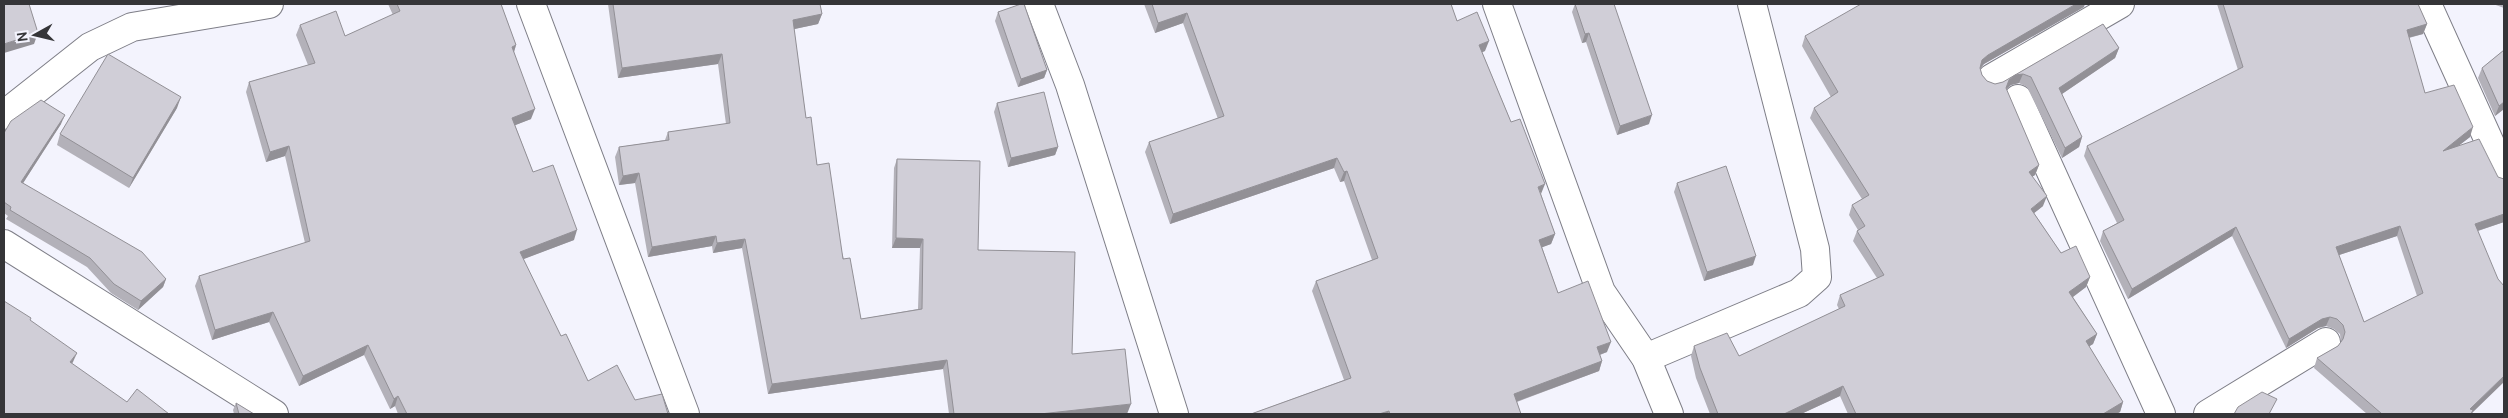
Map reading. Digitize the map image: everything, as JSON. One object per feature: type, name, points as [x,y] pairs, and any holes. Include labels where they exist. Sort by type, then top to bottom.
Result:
[{"type":"street","points":[[4,115],[90,47],[132,27],[269,4]]},
{"type":"street","points":[[532,4],[685,414]]},
{"type":"street","points":[[1039,4],[1070,85],[1174,414]]},
{"type":"street","points":[[1498,4],[1601,292],[1646,358],[1669,414]]},
{"type":"street","points":[[1646,358],[1799,293],[1817,276],[1815,249],[1752,4]]},
{"type":"street","points":[[1992,78],[2120,4]]},
{"type":"street","points":[[2427,4],[2504,174]]},
{"type":"street","points":[[2018,99],[2161,414]]},
{"type":"street","points":[[4,244],[274,414]]},
{"type":"street","points":[[2208,414],[2326,342]]},
{"type":"building","points":[[4,4],[29,4],[38,33],[4,44]]},
{"type":"building","points":[[397,4],[501,4],[516,45],[512,47],[535,109],[512,118],[533,172],[553,165],[577,230],[520,252],[561,336],[566,334],[588,381],[617,365],[635,400],[662,394],[668,414],[407,414],[398,396],[394,399],[368,345],[303,376],[273,312],[215,330],[199,276],[310,241],[289,146],[270,152],[249,82],[315,63],[300,25],[336,11],[345,36],[400,11]]},
{"type":"building","points":[[613,4],[820,4],[822,14],[793,20],[806,118],[811,117],[817,165],[829,163],[843,259],[850,258],[861,319],[922,309],[923,239],[896,238],[897,159],[980,161],[978,250],[1075,252],[1072,354],[1125,349],[1131,404],[1040,414],[954,414],[947,360],[772,384],[745,239],[717,243],[716,236],[652,247],[639,173],[623,176],[619,147],[669,140],[668,132],[730,123],[722,54],[622,68]]},
{"type":"building","points":[[1024,4],[1047,70],[1021,79],[998,12]]},
{"type":"building","points":[[1152,4],[1451,4],[1457,21],[1477,12],[1489,41],[1479,45],[1511,122],[1520,119],[1545,184],[1538,187],[1555,234],[1539,240],[1558,293],[1588,281],[1611,342],[1597,347],[1602,361],[1514,394],[1521,414],[1390,414],[1389,411],[1379,414],[1251,414],[1351,378],[1316,281],[1378,258],[1347,171],[1344,172],[1337,158],[1173,214],[1149,142],[1224,116],[1187,13],[1158,23]]},
{"type":"building","points":[[1575,4],[1614,4],[1652,115],[1620,126],[1589,33],[1585,34]]},
{"type":"building","points":[[1861,4],[2076,4],[1988,55],[1982,60],[1980,68],[1982,75],[1987,81],[1995,84],[2015,75],[2009,80],[2006,88],[2039,165],[2029,172],[2047,196],[2031,209],[2061,253],[2076,246],[2090,277],[2069,292],[2097,334],[2086,341],[2123,402],[2103,414],[1856,414],[1843,386],[1784,414],[1718,414],[1700,368],[1694,346],[1727,333],[1739,356],[1845,306],[1840,295],[1884,275],[1857,231],[1865,226],[1852,205],[1869,195],[1814,108],[1838,92],[1805,36]]},
{"type":"building","points":[[2223,4],[2418,4],[2427,24],[2407,30],[2425,93],[2454,85],[2473,127],[2443,151],[2479,139],[2498,177],[2504,179],[2504,214],[2475,224],[2498,279],[2504,286],[2504,376],[2470,409],[2473,410],[2471,414],[2382,414],[2317,358],[2338,346],[2343,339],[2345,332],[2343,325],[2337,319],[2330,317],[2322,319],[2289,339],[2236,227],[2132,289],[2103,231],[2124,220],[2087,146],[2243,67]],"holes":[[[2400,226],[2423,293],[2364,322],[2336,247]]]},
{"type":"building","points":[[2103,24],[2119,48],[2059,88],[2082,137],[2065,148],[2031,77],[2023,74],[2015,75]]},
{"type":"building","points":[[2504,50],[2504,102],[2499,106],[2482,68]]},
{"type":"building","points":[[108,54],[181,97],[133,178],[60,134]]},
{"type":"building","points":[[1044,92],[1058,147],[1011,158],[997,103]]},
{"type":"building","points":[[41,100],[65,115],[21,182],[142,252],[166,279],[141,301],[114,284],[90,258],[10,210],[11,207],[4,202],[4,133],[11,121]]},
{"type":"building","points":[[1726,166],[1756,256],[1707,272],[1677,183]]},
{"type":"building","points":[[4,301],[31,318],[30,320],[77,353],[70,362],[127,402],[137,389],[169,414],[4,414]]},
{"type":"building","points":[[2262,392],[2277,399],[2269,414],[2234,414],[2238,407]]},
{"type":"building","points":[[236,403],[254,414],[239,414]]}]
